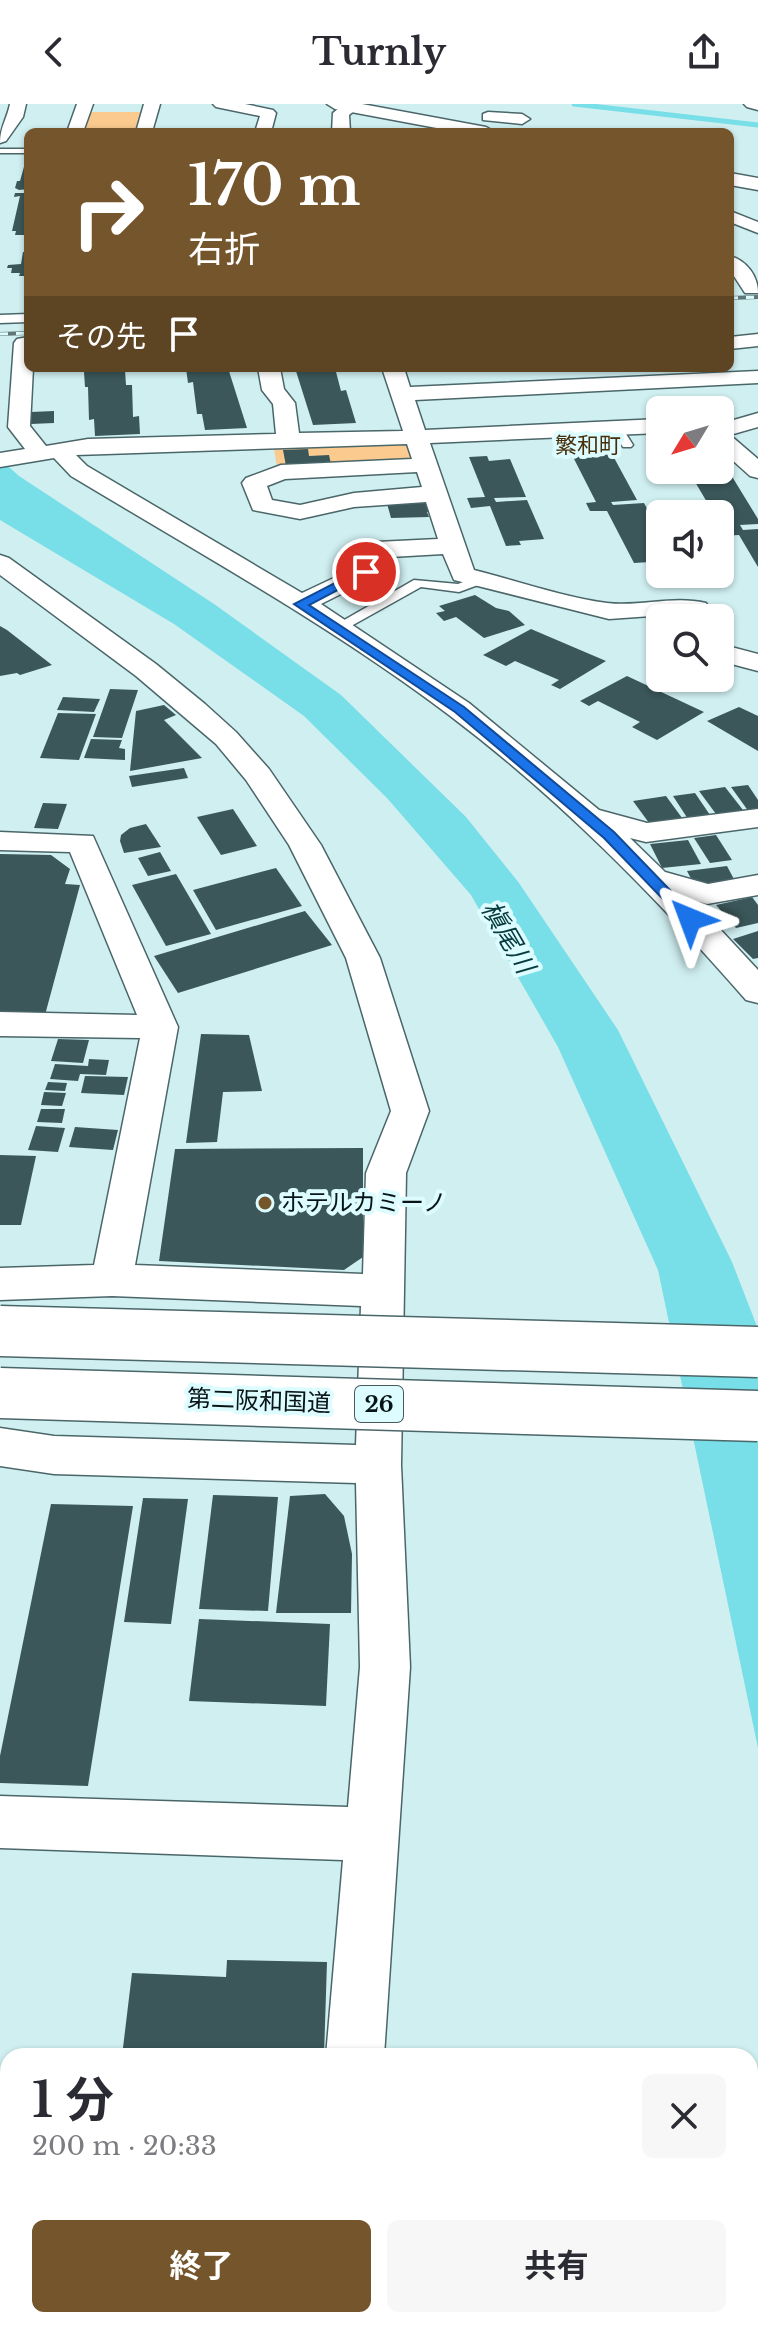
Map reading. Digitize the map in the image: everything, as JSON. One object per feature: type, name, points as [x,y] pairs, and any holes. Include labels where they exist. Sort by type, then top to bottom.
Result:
[{"type":"main road","points":[[341,128],[341,113],[348,105],[452,128],[487,124]]},
{"type":"main road","points":[[734,180],[758,184]]},
{"type":"main road","points":[[0,1331],[758,1352]]},
{"type":"main road","name":"第二阪和国道","points":[[0,1393],[758,1416]]},
{"type":"street","points":[[18,104],[15,117],[0,140],[24,142]]},
{"type":"street","points":[[76,128],[85,104]]},
{"type":"street","points":[[145,128],[152,104]]},
{"type":"street","points":[[221,104],[268,113],[264,128]]},
{"type":"street","points":[[487,124],[515,118],[501,128]]},
{"type":"street","points":[[734,218],[758,228]]},
{"type":"street","points":[[734,264],[739,267],[749,289]]},
{"type":"street","points":[[0,319],[24,318]]},
{"type":"street","points":[[734,343],[758,340]]},
{"type":"street","points":[[24,343],[19,427],[45,452],[339,627],[460,709],[587,816],[758,992]]},
{"type":"street","points":[[270,372],[273,390],[284,403],[270,470],[275,475]]},
{"type":"street","points":[[394,372],[463,575],[609,611],[646,608]]},
{"type":"street","points":[[402,394],[630,376],[758,377]]},
{"type":"street","points":[[630,376],[646,404]]},
{"type":"street","points":[[734,427],[758,420]]},
{"type":"street","points":[[0,460],[45,452],[276,439],[622,437],[646,430]]},
{"type":"street","points":[[734,445],[745,462],[758,471]]},
{"type":"street","points":[[428,465],[275,475],[254,483],[262,505],[287,513],[318,511],[339,502],[374,497],[436,494]]},
{"type":"street","points":[[300,604],[369,553],[453,546]]},
{"type":"street","points":[[0,563],[146,670],[226,738],[258,775],[305,845],[363,958],[410,1111],[386,1173],[378,1465],[385,1667],[356,2048]]},
{"type":"street","points":[[734,656],[758,663]]},
{"type":"street","points":[[587,816],[747,857]]},
{"type":"street","points":[[650,878],[707,894],[747,857],[758,818]]},
{"type":"street","points":[[0,841],[82,843],[160,1027],[112,1280]]},
{"type":"street","points":[[0,1024],[160,1027]]},
{"type":"street","points":[[0,1284],[112,1280],[383,1291]]},
{"type":"street","points":[[0,1447],[54,1455],[378,1465]]},
{"type":"street","points":[[0,1822],[372,1834]]},
{"type":"lane","points":[[0,151],[24,151]]},
{"type":"lane","points":[[339,627],[419,583],[459,588],[481,579]]},
{"type":"shaded area","points":[[89,112],[144,112],[138,128],[82,128]]},
{"type":"shaded area","points":[[412,445],[417,460],[277,467],[274,449],[280,446]]},
{"type":"water","name":"槇尾川","points":[[0,459],[19,476],[214,604],[341,695],[466,817],[519,883],[618,1030],[732,1262],[758,1329],[758,1748],[658,1270],[558,1047],[471,895],[387,798],[304,716],[174,624],[0,520]]},
{"type":"building","points":[[24,167],[24,189],[15,188],[17,181],[20,181]]},
{"type":"building","points":[[15,193],[24,193],[24,235],[15,235],[16,231],[12,231],[20,196],[14,197]]},
{"type":"building","points":[[24,252],[24,276],[11,273],[12,268],[7,268],[8,265],[21,264]]},
{"type":"building","points":[[84,372],[125,372],[126,385],[132,385],[133,417],[139,416],[140,434],[95,436],[94,419],[89,420],[88,387],[85,387]]},
{"type":"building","points":[[187,372],[229,372],[247,428],[205,430],[202,414],[197,414],[193,382],[188,383]]},
{"type":"building","points":[[296,372],[336,372],[341,391],[346,390],[356,423],[313,425]]},
{"type":"building","points":[[54,411],[54,423],[31,424],[31,412]]},
{"type":"building","points":[[308,449],[309,456],[329,455],[331,464],[286,466],[283,450]]},
{"type":"building","points":[[571,453],[612,454],[637,500],[611,502],[613,505],[644,503],[646,507],[646,562],[634,563],[607,511],[590,511],[586,503],[596,502]]},
{"type":"building","points":[[487,456],[489,461],[510,459],[526,497],[494,498],[496,502],[527,500],[544,539],[519,541],[521,545],[506,546],[490,506],[471,508],[467,498],[485,497],[469,457]]},
{"type":"building","points":[[734,480],[758,519],[758,524],[740,525],[743,530],[758,529],[758,567],[739,535],[734,535],[734,500],[706,500],[696,484],[734,484]]},
{"type":"building","points":[[423,498],[434,512],[427,512],[429,517],[391,518],[386,500]]},
{"type":"building","points":[[475,595],[496,608],[509,611],[525,625],[484,638],[456,617],[444,621],[436,613],[445,611],[439,606]]},
{"type":"building","points":[[0,626],[52,665],[20,675],[0,676]]},
{"type":"building","points":[[531,629],[606,661],[560,689],[551,685],[559,680],[515,661],[506,666],[483,655]]},
{"type":"building","points":[[627,676],[646,685],[646,692],[661,692],[704,712],[657,740],[632,727],[640,722],[598,701],[589,706],[580,701]]},
{"type":"building","points":[[110,689],[138,690],[122,738],[93,737]]},
{"type":"building","points":[[63,697],[100,699],[94,712],[57,710]]},
{"type":"building","points":[[164,705],[176,715],[164,720],[202,758],[130,771],[136,711]]},
{"type":"building","points":[[739,707],[758,716],[758,751],[707,721]]},
{"type":"building","points":[[58,713],[96,714],[79,760],[40,758]]},
{"type":"building","points":[[91,739],[122,740],[119,748],[125,749],[125,760],[84,758]]},
{"type":"building","points":[[184,768],[188,778],[132,787],[129,776]]},
{"type":"building","points":[[748,785],[758,800],[758,811],[749,812],[731,787]]},
{"type":"building","points":[[725,787],[743,810],[716,814],[699,791]]},
{"type":"building","points":[[695,793],[710,815],[688,819],[673,796]]},
{"type":"building","points":[[666,796],[685,822],[652,827],[633,801]]},
{"type":"building","points":[[43,803],[67,804],[58,829],[34,828]]},
{"type":"building","points":[[233,809],[257,846],[221,855],[197,817]]},
{"type":"building","points":[[146,824],[161,847],[124,853],[121,835],[130,828]]},
{"type":"building","points":[[716,835],[732,860],[710,863],[694,838]]},
{"type":"building","points":[[688,840],[701,864],[662,868],[650,844]]},
{"type":"building","points":[[160,852],[171,871],[148,876],[138,858]]},
{"type":"building","points":[[0,854],[51,855],[70,869],[65,884],[80,885],[45,1015],[0,1015]]},
{"type":"building","points":[[727,866],[736,883],[696,888],[687,871]]},
{"type":"building","points":[[276,868],[302,906],[216,930],[193,890]]},
{"type":"building","points":[[176,874],[211,934],[166,946],[132,885]]},
{"type":"building","points":[[752,897],[758,905],[758,923],[736,928],[716,905]]},
{"type":"building","points":[[305,911],[332,945],[178,993],[154,956]]},
{"type":"building","points":[[758,931],[758,958],[753,959],[733,939]]},
{"type":"building","points":[[201,1034],[249,1035],[262,1091],[223,1092],[217,1142],[186,1143]]},
{"type":"building","points":[[58,1039],[89,1040],[83,1063],[51,1061]]},
{"type":"building","points":[[89,1059],[109,1060],[106,1075],[80,1074],[78,1081],[50,1079],[55,1064],[88,1066]]},
{"type":"building","points":[[85,1076],[128,1077],[124,1095],[81,1093]]},
{"type":"building","points":[[48,1082],[67,1083],[65,1091],[45,1090]]},
{"type":"building","points":[[44,1092],[66,1093],[62,1106],[41,1105]]},
{"type":"building","points":[[41,1109],[65,1109],[62,1123],[37,1122]]},
{"type":"building","points":[[36,1126],[65,1128],[58,1152],[28,1150]]},
{"type":"building","points":[[75,1127],[118,1130],[113,1150],[69,1147]]},
{"type":"building","name":"ホテルカミーノ","points":[[363,1148],[363,1257],[344,1270],[159,1261],[175,1149]]},
{"type":"building","points":[[0,1155],[36,1156],[21,1225],[0,1225]]},
{"type":"building","points":[[325,1494],[344,1516],[352,1554],[351,1613],[276,1613],[290,1496]]},
{"type":"building","points":[[213,1495],[278,1497],[268,1611],[199,1609]]},
{"type":"building","points":[[143,1498],[188,1499],[171,1624],[124,1622]]},
{"type":"building","points":[[51,1504],[133,1506],[88,1786],[0,1783],[0,1756]]},
{"type":"building","points":[[199,1619],[330,1624],[326,1706],[189,1701]]},
{"type":"building","points":[[227,1960],[327,1962],[324,2048],[123,2048],[132,1973],[226,1977]]},
{"type":"waterway","points":[[574,104],[758,125]]},
{"type":"railway","points":[[734,298],[758,297]]},
{"type":"railway","points":[[0,334],[24,333]]},
{"type":"place","name":"ホテルカミーノ","points":[[265,1203]]},
{"type":"district","name":"繁和町","points":[[588,445]]},
{"type":"route","points":[[366,572],[300,604],[460,709],[609,835],[690,919]]}]
